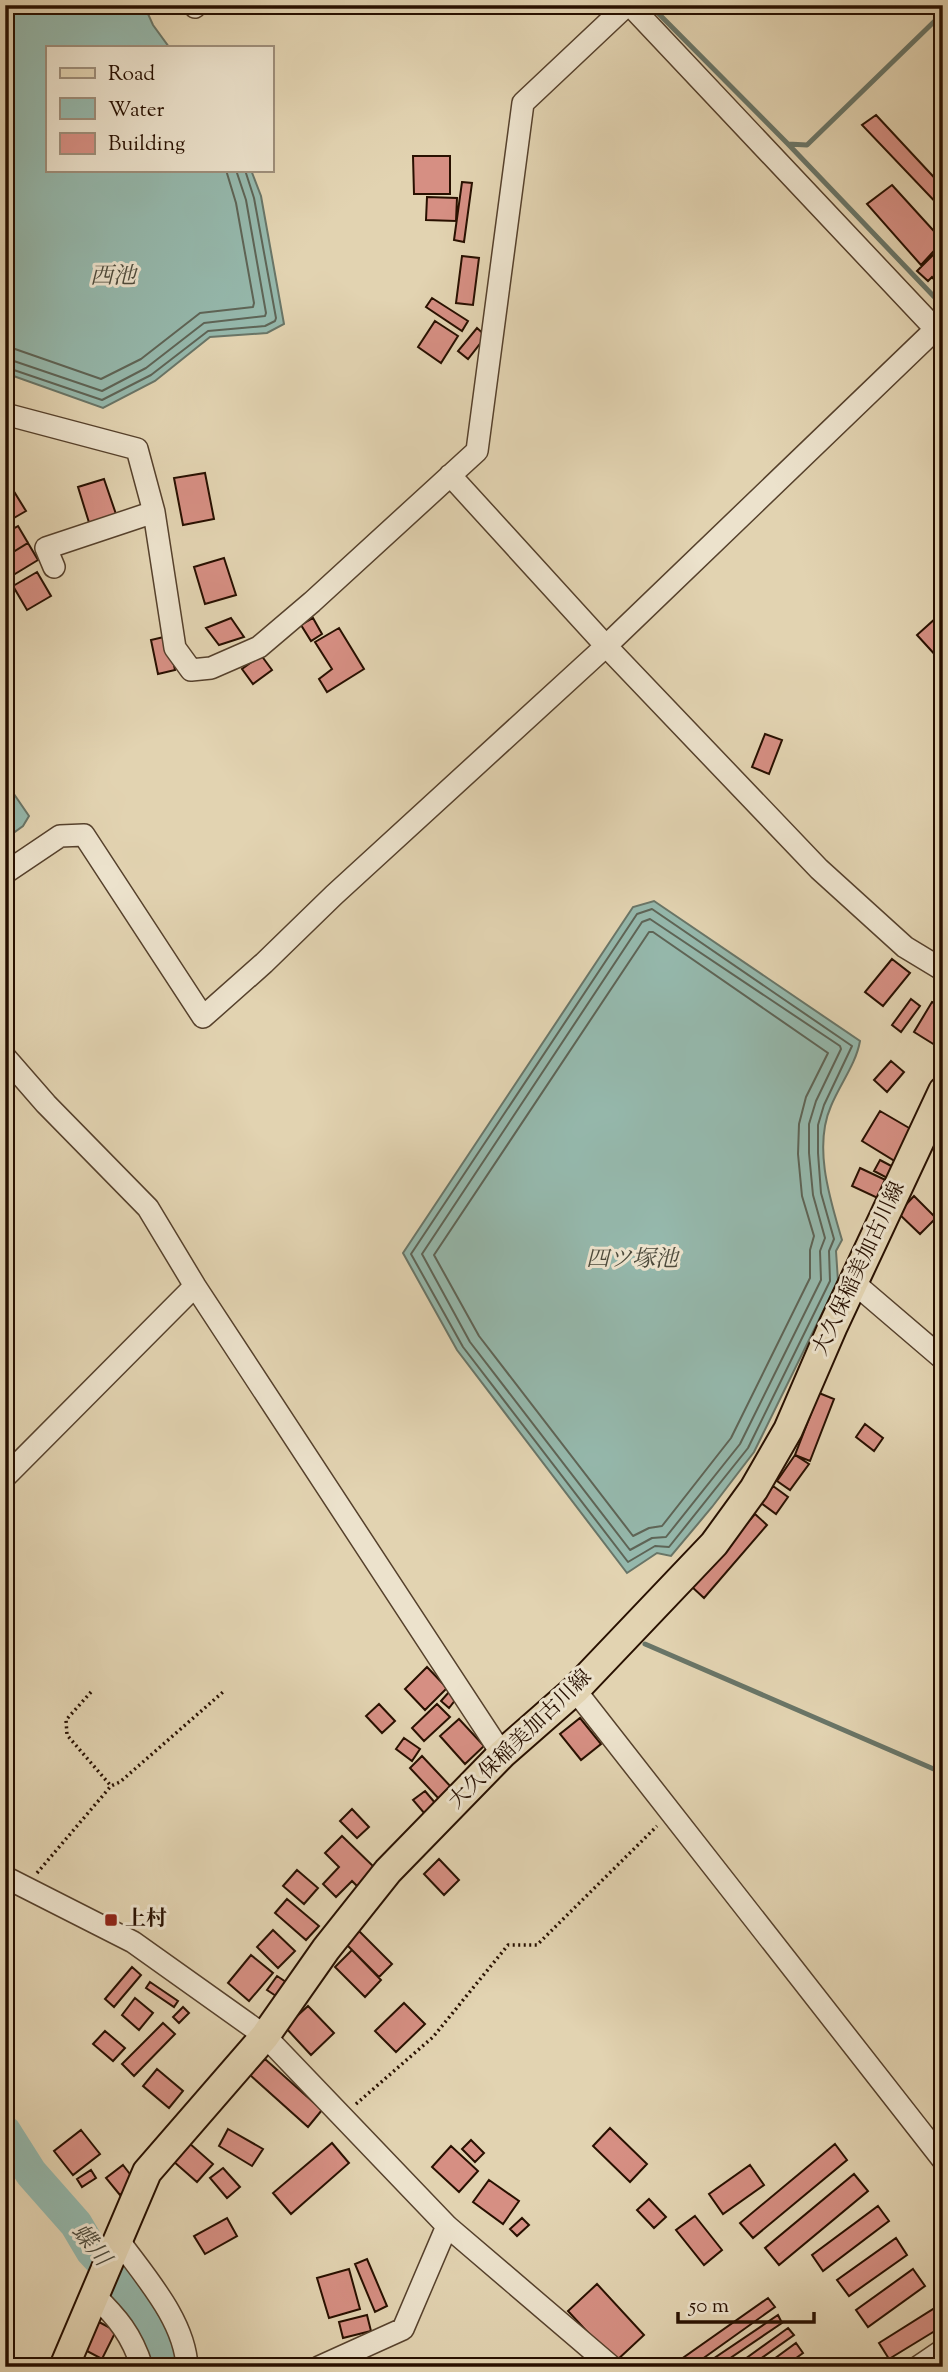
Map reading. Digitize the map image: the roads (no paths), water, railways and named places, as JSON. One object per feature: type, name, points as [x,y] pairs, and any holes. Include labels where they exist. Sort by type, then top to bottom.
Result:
[{"type":"main road","name":"大久保稲美加古川線","points":[[64,2367],[147,2172],[265,2036],[326,1949],[388,1871],[502,1754],[575,1690],[714,1544],[754,1489],[788,1430],[853,1282],[943,1091]]},
{"type":"street","points":[[5,414],[137,449],[154,512],[176,648],[191,670],[211,668],[259,647],[477,452],[523,103],[629,5],[940,329],[606,646],[203,1017],[84,835],[60,836],[5,873]]},
{"type":"street","points":[[450,475],[606,646],[819,870],[905,947],[943,970]]},
{"type":"street","points":[[54,567],[46,548],[154,512]]},
{"type":"street","points":[[5,1057],[46,1104],[148,1208],[195,1286],[502,1754]]},
{"type":"street","points":[[853,1282],[943,1359]]},
{"type":"street","points":[[5,1477],[195,1286]]},
{"type":"street","points":[[575,1690],[943,2160]]},
{"type":"street","points":[[5,1877],[133,1942],[265,2036],[447,2226],[612,2367]]},
{"type":"street","points":[[319,2367],[403,2329],[447,2226]]},
{"type":"street","points":[[115,2244],[175,2322],[186,2350],[187,2367]]},
{"type":"street","points":[[96,2289],[134,2343],[142,2367]]},
{"type":"street","points":[[918,2367],[943,2350]]},
{"type":"water","name":"西池","points":[[5,5],[144,5],[153,25],[168,46],[46,46],[46,172],[252,172],[261,196],[284,324],[267,333],[210,337],[155,381],[103,408],[5,373]]},
{"type":"water","points":[[5,781],[29,816],[23,826],[5,839]]},
{"type":"water","name":"四ツ塚池","points":[[654,901],[860,1041],[831,1106],[823,1138],[825,1173],[842,1240],[836,1251],[838,1281],[754,1452],[671,1556],[657,1553],[627,1573],[457,1350],[403,1253],[633,907]]},
{"type":"waterway","points":[[650,5],[788,144],[807,145],[943,13]]},
{"type":"waterway","points":[[788,144],[943,306]]},
{"type":"waterway","points":[[645,1644],[943,1773]]},
{"type":"waterway","name":"蝶川","points":[[5,2132],[31,2173],[76,2224],[92,2251],[120,2281],[157,2341],[162,2367]]},
{"type":"waterway","points":[[5,2351],[13,2361],[13,2367]]},
{"type":"place","name":"上村","points":[[111,1920]]}]
